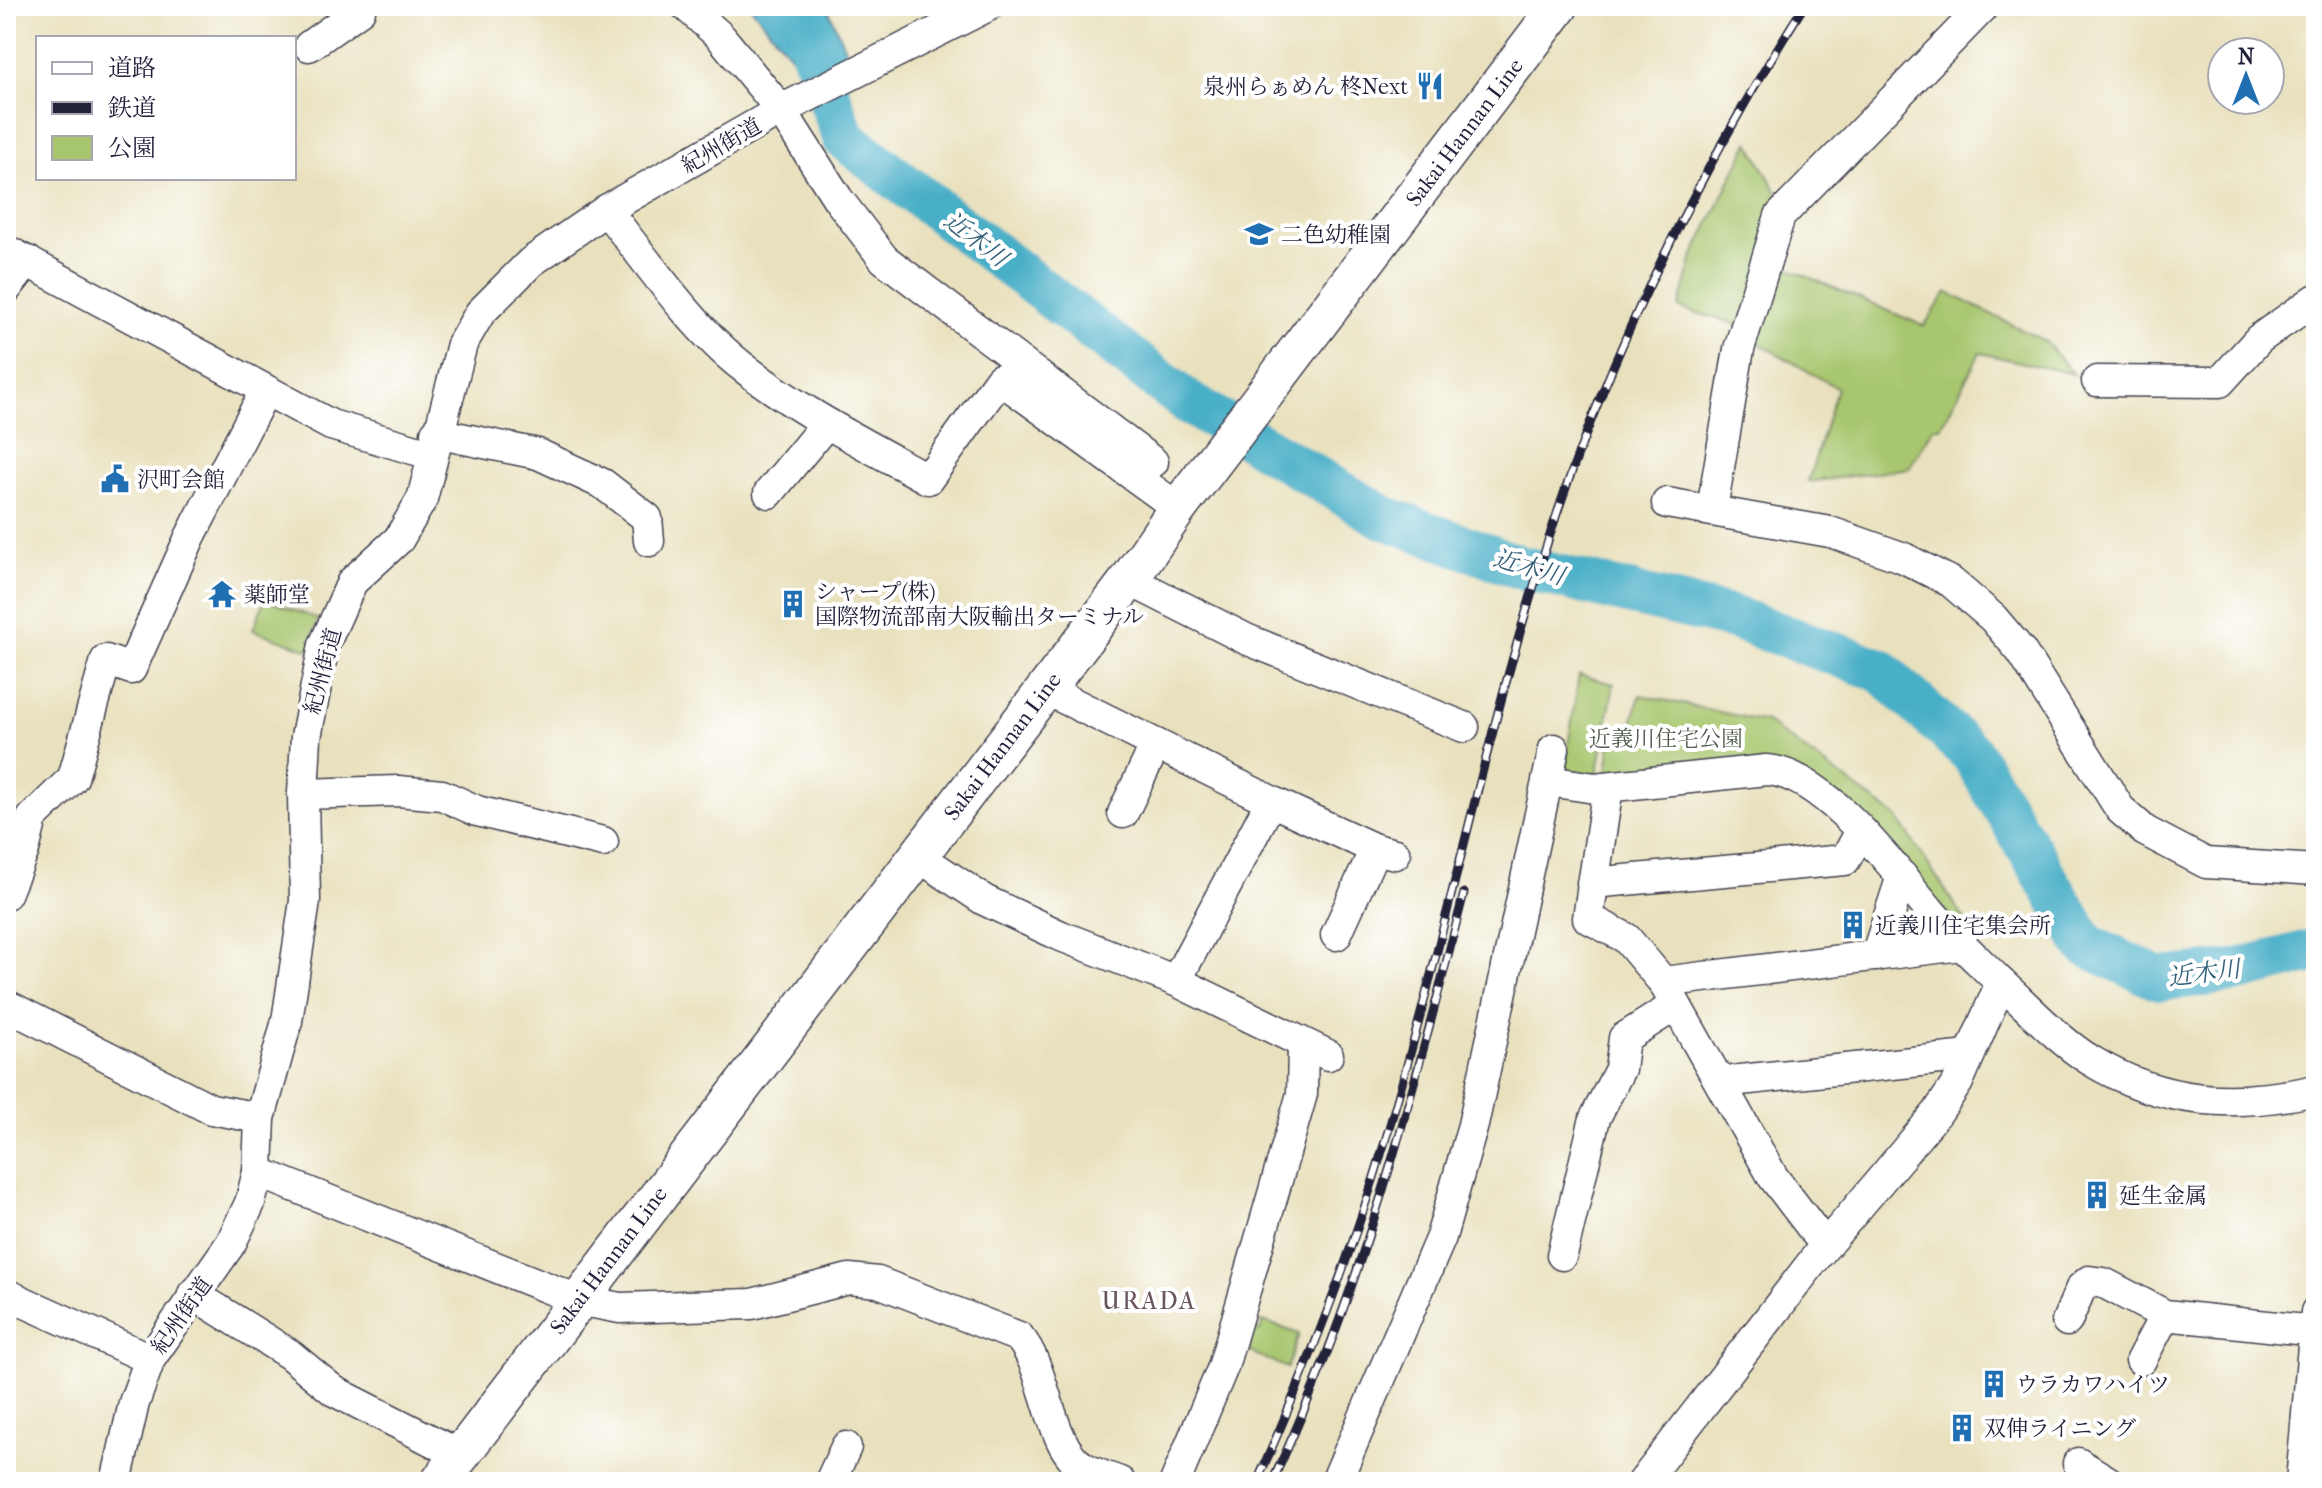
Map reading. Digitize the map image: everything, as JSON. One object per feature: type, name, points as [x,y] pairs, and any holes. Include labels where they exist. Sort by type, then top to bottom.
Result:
[{"type":"main road","name":"Sakai Hannan Line","points":[[451,1473],[578,1300],[1129,580],[1187,497],[1559,6]]},
{"type":"street","points":[[309,46],[360,10],[360,6]]},
{"type":"street","points":[[686,6],[720,36],[784,110],[838,199],[884,259],[1153,462]]},
{"type":"street","name":"紀州街道","points":[[116,1482],[134,1403],[150,1359],[231,1243],[250,1203],[258,1172],[260,1118],[287,1021],[305,901],[303,794],[306,737],[324,645],[352,582],[399,539],[422,499],[433,444],[462,344],[480,313],[531,262],[606,210],[934,23],[988,6]]},
{"type":"street","points":[[1712,509],[1739,349],[1780,216],[1984,6]]},
{"type":"street","points":[[606,210],[673,294],[737,363],[826,424],[928,479],[1000,379],[1187,497]]},
{"type":"street","points":[[6,289],[17,256],[331,425],[433,444],[538,454],[603,484],[647,518],[649,541]]},
{"type":"street","points":[[2097,381],[2220,382],[2259,339],[2316,299]]},
{"type":"street","points":[[6,894],[24,850],[32,818],[73,778],[106,660],[131,669],[190,537],[265,391]]},
{"type":"street","points":[[769,493],[826,424]]},
{"type":"street","points":[[1667,503],[1830,532],[1904,558],[1951,582],[1993,618],[2021,651],[2120,809],[2145,831],[2206,863],[2316,870]]},
{"type":"street","points":[[1129,580],[1246,639],[1464,727]]},
{"type":"street","points":[[1045,689],[1271,801],[1385,852],[1336,935]]},
{"type":"street","points":[[1123,813],[1156,744]]},
{"type":"street","points":[[1336,1482],[1441,1237],[1473,1125],[1554,749]]},
{"type":"street","points":[[1548,781],[1608,787],[1778,770],[1830,802],[1861,831],[1961,945],[2089,1060],[2149,1087],[2189,1099],[2235,1103],[2316,1090]]},
{"type":"street","points":[[1608,787],[1588,918],[1626,938],[1669,993],[1773,1177],[1825,1245]]},
{"type":"street","points":[[303,794],[398,791],[442,795],[477,811],[603,842]]},
{"type":"street","points":[[1176,981],[1271,801]]},
{"type":"street","points":[[1592,883],[1845,860],[1861,831]]},
{"type":"street","points":[[918,856],[984,900],[1061,936],[1176,981],[1315,1050],[1223,1367],[1175,1482]]},
{"type":"street","points":[[1876,956],[1902,876]]},
{"type":"street","points":[[1562,1255],[1595,1118],[1620,1069],[1624,1038],[1669,993],[1876,956],[1961,945]]},
{"type":"street","points":[[1643,1482],[1825,1245],[1937,1113],[1969,1056],[2001,983]]},
{"type":"street","points":[[6,1005],[211,1109],[260,1118]]},
{"type":"street","points":[[1721,1082],[1969,1056]]},
{"type":"street","points":[[258,1172],[578,1300],[620,1308],[752,1304],[849,1279],[878,1282],[1019,1337],[1032,1352],[1062,1442],[1077,1475],[1120,1482]]},
{"type":"street","points":[[2067,1321],[2081,1288],[2089,1281],[2104,1283],[2165,1315],[2315,1321],[2301,1482]]},
{"type":"street","points":[[6,1294],[150,1359]]},
{"type":"street","points":[[193,1294],[289,1354],[334,1391],[451,1473]]},
{"type":"street","points":[[2141,1360],[2165,1315]]},
{"type":"street","points":[[830,1482],[846,1447]]},
{"type":"green space","points":[[1749,142],[1792,219],[1780,265],[1924,326],[1947,292],[2045,341],[2074,374],[1980,353],[1941,427],[1934,427],[1909,468],[1808,482],[1837,388],[1750,338],[1732,323],[1679,308],[1693,257]]},
{"type":"green space","points":[[265,599],[318,619],[309,650],[253,630]]},
{"type":"green space","points":[[1579,675],[1614,684],[1597,776],[1564,771]]},
{"type":"green space","name":"近義川住宅公園","points":[[1640,695],[1766,722],[1897,817],[1969,926],[1963,941],[1801,774],[1606,781],[1612,733],[1628,738]]},
{"type":"green space","points":[[1263,1321],[1299,1334],[1287,1368],[1243,1349],[1251,1328],[1260,1331]]},
{"type":"water","points":[[750,6],[827,6],[848,56],[808,77]]},
{"type":"waterway","name":"近木川","points":[[796,6],[844,138],[1186,401],[1383,517],[1519,567],[1734,618],[1880,670],[1972,754],[2086,945],[2159,979],[2231,972],[2316,950]]},
{"type":"railway","points":[[1257,1482],[1325,1317],[1370,1191],[1407,1065],[1516,647],[1568,482],[1617,358],[1673,237],[1735,120],[1804,6]]},
{"type":"railway","points":[[1272,1482],[1304,1411],[1358,1266],[1404,1118],[1464,893]]},
{"type":"place","name":"泉州らぁめん 柊Next","points":[[1430,86]]},
{"type":"place","name":"二色幼稚園","points":[[1259,234]]},
{"type":"place","name":"沢町会館","points":[[115,479]]},
{"type":"place","name":"薬師堂","points":[[222,594]]},
{"type":"place","name":"シャープ(株) 国際物流部南大阪輸出ターミナル","points":[[793,604]]},
{"type":"place","name":"近義川住宅集会所","points":[[1853,925]]},
{"type":"place","name":"延生金属","points":[[2097,1195]]},
{"type":"place","name":"ウラカワハイツ","points":[[1994,1384]]},
{"type":"place","name":"双伸ライニング","points":[[1962,1428]]},
{"type":"district","name":"URADA","points":[[1149,1301]]}]
